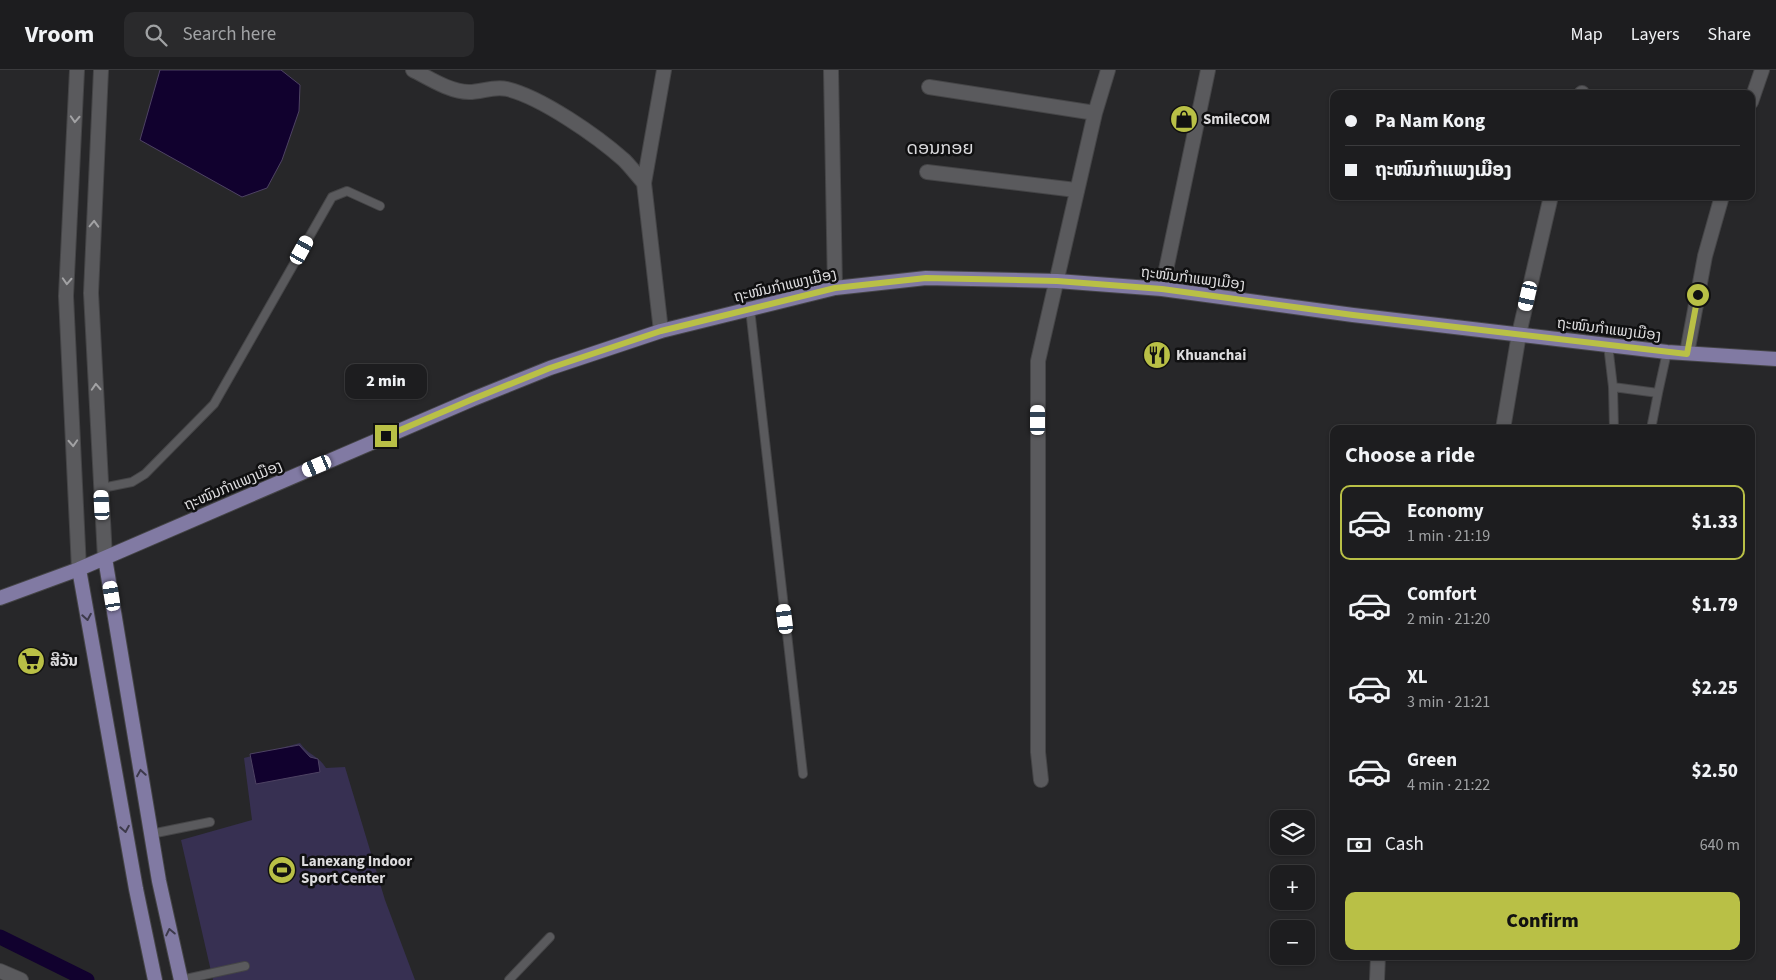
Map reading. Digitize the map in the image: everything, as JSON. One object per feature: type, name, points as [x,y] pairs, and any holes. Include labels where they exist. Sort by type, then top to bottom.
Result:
[{"type":"main road","name":"ຖະໜົນກຳແພງເມືອງ","points":[[0,598],[79,569],[473,399],[550,368],[661,331],[835,288],[926,278],[1057,281],[1162,289],[1353,315],[1667,352],[1776,359]]},
{"type":"main road","points":[[105,558],[159,881],[181,980]]},
{"type":"main road","points":[[79,569],[154,980]]},
{"type":"street","points":[[77,70],[66,296],[79,569]]},
{"type":"street","points":[[100,70],[91,293],[105,558]]},
{"type":"street","points":[[413,70],[458,90],[470,92],[494,87],[506,89],[548,107],[589,133],[624,161],[644,183]]},
{"type":"street","points":[[661,331],[644,183],[664,70]]},
{"type":"street","points":[[831,70],[835,288]]},
{"type":"street","points":[[1041,780],[1038,752],[1038,361],[1076,190],[1108,70]]},
{"type":"street","points":[[1162,289],[1208,70]]},
{"type":"street","points":[[1755,90],[1762,70]]},
{"type":"street","points":[[929,87],[1095,113]]},
{"type":"street","points":[[927,172],[1076,190]]},
{"type":"street","points":[[1504,425],[1519,334],[1550,200]]},
{"type":"street","points":[[1687,354],[1705,256],[1721,200]]},
{"type":"street","points":[[1377,980],[1378,960]]},
{"type":"street","points":[[0,971],[21,980]]},
{"type":"lane","points":[[102,488],[132,482],[145,474],[214,404],[332,197],[347,191],[380,206]]},
{"type":"lane","points":[[750,309],[802,774]]},
{"type":"lane","points":[[1608,345],[1613,387],[1614,425]]},
{"type":"lane","points":[[1652,425],[1667,352]]},
{"type":"lane","points":[[1613,387],[1658,393]]},
{"type":"lane","points":[[151,834],[210,822]]},
{"type":"lane","points":[[510,980],[550,937]]},
{"type":"lane","points":[[181,980],[245,966]]},
{"type":"shaded area","points":[[160,70],[281,70],[300,85],[299,111],[282,160],[267,188],[242,197],[140,140]]},
{"type":"shaded area","name":"Lanexang Indoor Sport Center","points":[[300,743],[326,768],[345,767],[385,900],[415,980],[213,980],[181,840],[252,820],[244,758]]},
{"type":"shaded area","points":[[299,745],[310,757],[318,759],[320,772],[256,784],[250,754]]},
{"type":"waterway","points":[[0,937],[87,980]]},
{"type":"place","name":"SmileCOM","points":[[1184,119]]},
{"type":"place","name":"Khuanchai","points":[[1157,355]]},
{"type":"place","name":"ສີວັນ","points":[[31,661]]},
{"type":"place","name":"Lanexang Indoor Sport Center","points":[[282,870]]},
{"type":"district","name":"ດອນກອຍ","points":[[940,148]]},
{"type":"route","points":[[386,436],[550,368],[661,331],[835,288],[926,278],[1057,281],[1162,289],[1353,315],[1687,354],[1698,295]]}]
